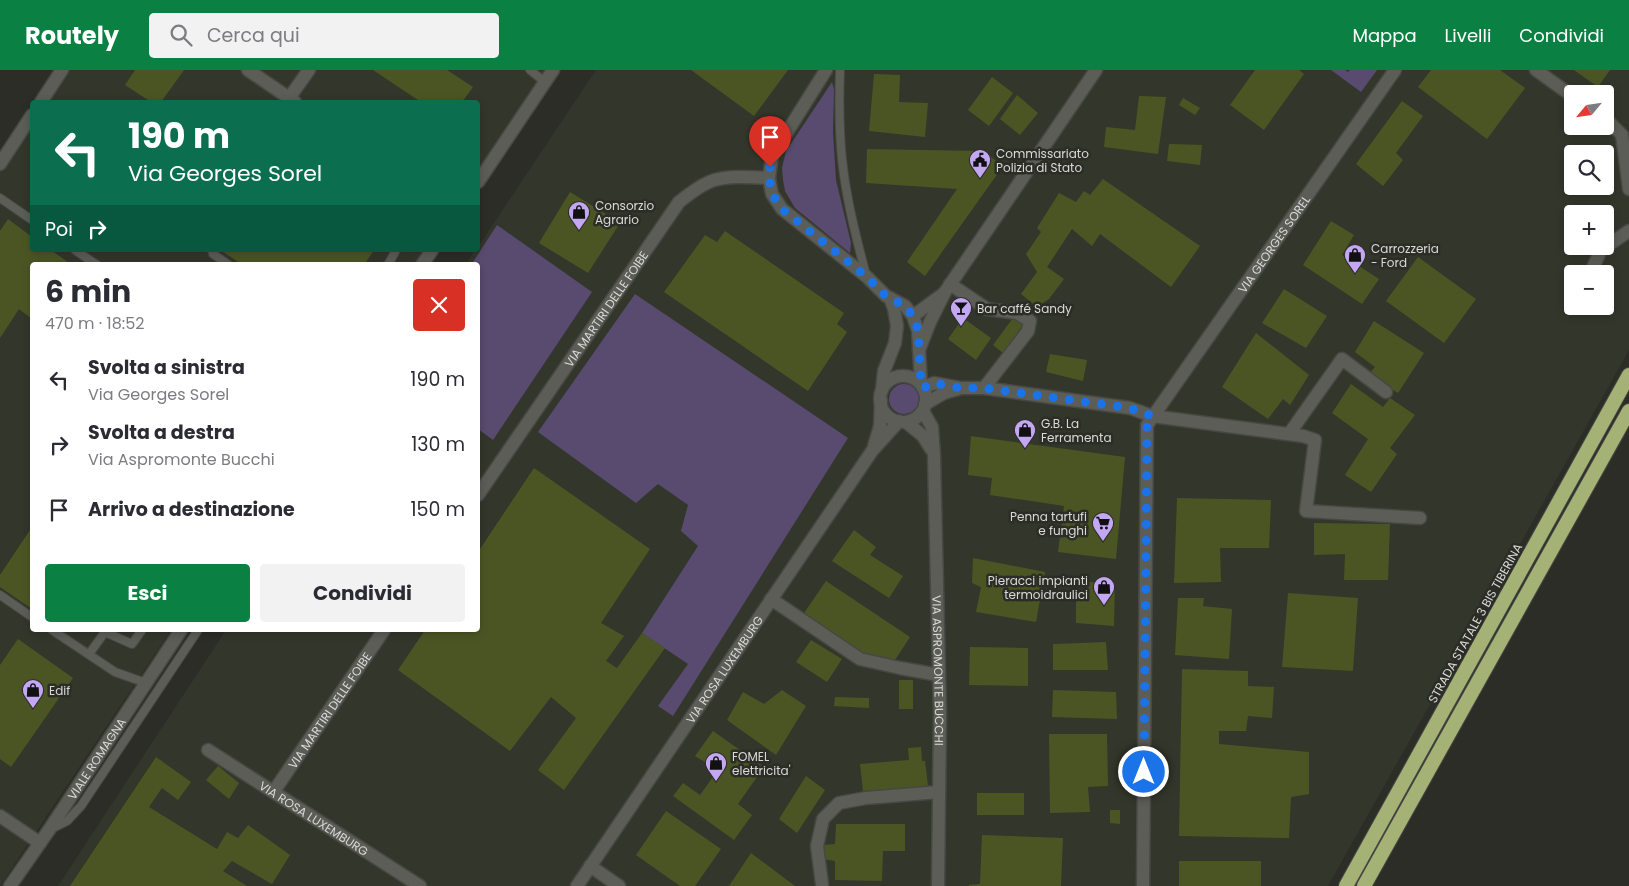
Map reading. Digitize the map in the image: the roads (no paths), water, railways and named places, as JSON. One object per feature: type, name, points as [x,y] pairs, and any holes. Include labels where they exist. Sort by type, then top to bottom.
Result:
[{"type":"highway","name":"STRADA STATALE 3 BIS TIBERINA","points":[[1346,886],[1629,375]]},
{"type":"highway","points":[[1364,886],[1629,412]]},
{"type":"street","points":[[42,100],[62,70]]},
{"type":"street","points":[[248,70],[292,100],[308,70]]},
{"type":"street","points":[[480,179],[553,70]]},
{"type":"street","points":[[826,70],[772,156],[769,178],[772,194],[782,209],[867,277],[890,298],[909,311]]},
{"type":"street","points":[[920,350],[930,322],[948,288],[1096,70]]},
{"type":"street","name":"VIA GEORGES SOREL","points":[[1143,886],[1147,425],[1395,70]]},
{"type":"street","points":[[1536,70],[1564,90]]},
{"type":"street","points":[[0,164],[30,118]]},
{"type":"street","points":[[1614,127],[1622,135],[1629,190]]},
{"type":"street","name":"VIA MARTIRI DELLE FOIBE","points":[[480,492],[679,202],[694,190],[711,181],[739,177],[769,178]]},
{"type":"street","points":[[1594,265],[1601,250],[1629,232]]},
{"type":"street","points":[[881,395],[884,371],[909,311],[928,304],[948,288]]},
{"type":"street","points":[[948,288],[987,309],[1017,312],[1030,321],[1028,331],[984,388]]},
{"type":"street","points":[[890,298],[897,326],[895,343]]},
{"type":"street","name":"VIA ASPROMONTE BUCCHI","points":[[909,311],[918,330],[922,386],[926,399],[924,408],[932,427],[934,456],[939,675],[938,886]]},
{"type":"street","points":[[1289,434],[1342,359],[1386,392]]},
{"type":"street","points":[[881,395],[886,384],[900,376],[915,379],[922,386],[934,383],[960,388],[984,388],[1130,408],[1152,416],[1289,434],[1315,440],[1306,511],[1420,518]]},
{"type":"street","points":[[902,422],[919,416],[924,408],[944,393],[960,388]]},
{"type":"street","name":"VIA ASPROMONTE BUCCHI","points":[[881,395],[882,407],[886,414],[924,436],[934,456]]},
{"type":"street","name":"VIA ROSA LUXEMBURG","points":[[872,451],[880,426],[881,395]]},
{"type":"street","name":"VIA ROSA LUXEMBURG","points":[[577,886],[872,451],[902,422]]},
{"type":"street","points":[[771,599],[860,659],[939,675]]},
{"type":"street","name":"VIALE ROMAGNA","points":[[10,886],[180,632]]},
{"type":"street","name":"VIA MARTIRI DELLE FOIBE","points":[[274,791],[383,632]]},
{"type":"street","name":"VIA ROSA LUXEMBURG","points":[[208,750],[420,886]]},
{"type":"street","points":[[822,884],[817,846],[824,819],[839,802],[939,792]]},
{"type":"street","points":[[0,816],[40,843]]},
{"type":"street","points":[[590,866],[619,886]]},
{"type":"lane","points":[[530,70],[545,82]]},
{"type":"lane","points":[[840,70],[842,158],[846,192],[867,277]]},
{"type":"lane","points":[[0,198],[30,219]]},
{"type":"lane","points":[[78,252],[92,262]]},
{"type":"lane","points":[[212,252],[225,262]]},
{"type":"lane","points":[[0,595],[30,616]]},
{"type":"lane","points":[[55,632],[115,672],[146,683]]},
{"type":"lane","points":[[89,654],[104,632],[132,644],[141,632]]},
{"type":"lane","points":[[49,830],[67,821],[81,806],[197,632]]},
{"type":"place","name":"Commissariato Polizia di Stato","points":[[980,179]]},
{"type":"place","name":"Consorzio Agrario","points":[[579,231]]},
{"type":"place","name":"Carrozzeria - Ford","points":[[1355,274]]},
{"type":"place","name":"Bar caffé Sandy","points":[[961,327]]},
{"type":"place","name":"G.B. La Ferramenta","points":[[1025,449]]},
{"type":"place","name":"Penna tartufi e funghi","points":[[1103,542]]},
{"type":"place","name":"Pieracci impianti termoidraulici","points":[[1104,606]]},
{"type":"place","name":"Edif","points":[[33,709]]},
{"type":"place","name":"FOMEL elettricita'","points":[[716,782]]}]
